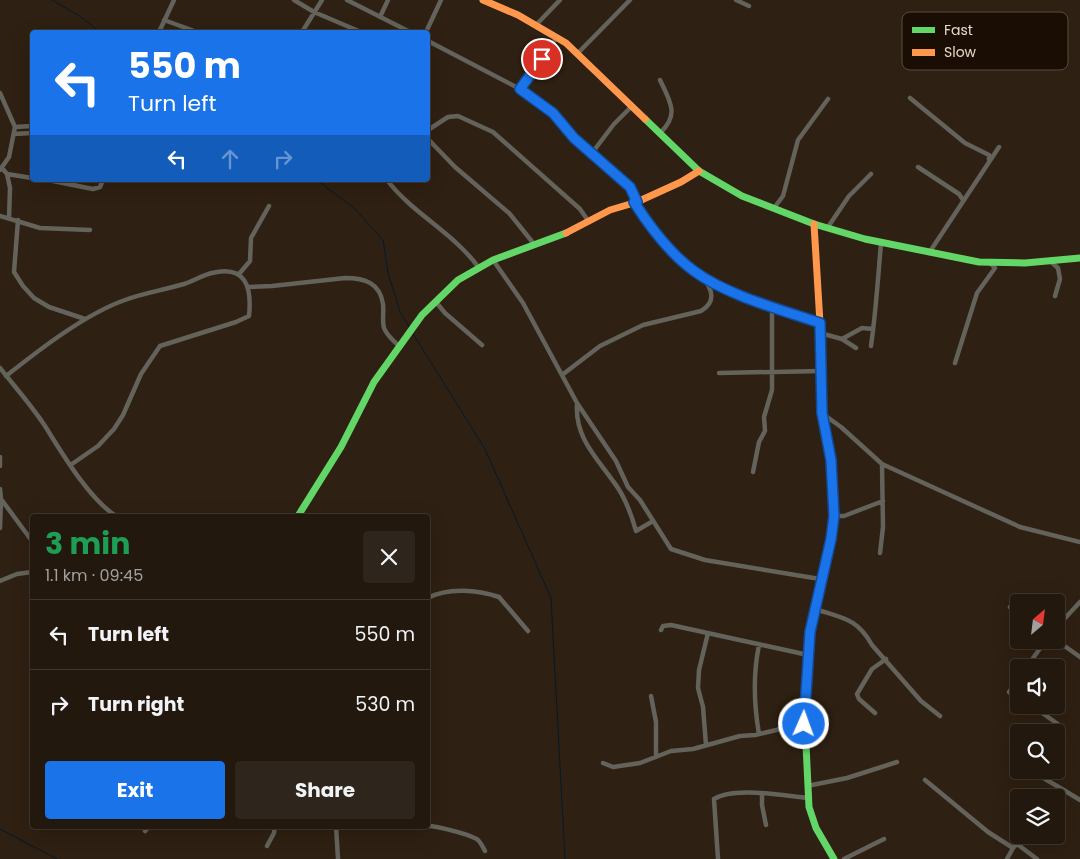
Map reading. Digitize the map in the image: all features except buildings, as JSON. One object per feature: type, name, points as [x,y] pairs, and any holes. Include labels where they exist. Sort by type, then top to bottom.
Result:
[{"type":"street","points":[[161,30],[174,0]]},
{"type":"street","points":[[294,0],[314,12],[356,30]]},
{"type":"street","points":[[303,30],[322,0]]},
{"type":"street","points":[[347,0],[406,30]]},
{"type":"street","points":[[380,17],[388,0]]},
{"type":"street","points":[[427,30],[442,0]]},
{"type":"street","points":[[484,0],[557,37],[699,171],[742,196],[814,224],[881,243],[991,264],[1080,258]]},
{"type":"street","points":[[536,25],[560,0]]},
{"type":"street","points":[[576,54],[630,0]]},
{"type":"street","points":[[736,0],[749,6]]},
{"type":"street","points":[[164,20],[192,30]]},
{"type":"street","points":[[520,89],[557,37]]},
{"type":"street","points":[[430,42],[520,89],[549,108],[574,138],[630,187],[635,202],[662,240],[686,265],[703,277],[772,307],[820,323]]},
{"type":"street","points":[[660,80],[670,100],[673,116],[670,123],[660,133]]},
{"type":"street","points":[[0,93],[15,127],[9,157],[1,169],[7,174],[30,178]]},
{"type":"street","points":[[910,98],[965,143],[989,155],[989,160]]},
{"type":"street","points":[[774,208],[783,196],[798,140],[828,99]]},
{"type":"street","points":[[592,153],[614,124],[631,107]]},
{"type":"street","points":[[430,129],[453,116],[458,116],[493,132],[580,209],[589,222]]},
{"type":"street","points":[[15,127],[30,126]]},
{"type":"street","points":[[14,134],[30,132]]},
{"type":"street","points":[[430,141],[455,167],[510,213],[534,244]]},
{"type":"street","points":[[928,252],[989,160],[1000,147]]},
{"type":"street","points":[[918,167],[959,194],[963,200]]},
{"type":"street","points":[[299,514],[342,447],[374,382],[422,315],[458,280],[493,260],[516,253],[534,244],[559,237],[610,210],[635,202],[681,182],[699,171]]},
{"type":"street","points":[[7,174],[10,188],[9,218]]},
{"type":"street","points":[[828,227],[849,196],[872,174]]},
{"type":"street","points":[[58,182],[93,189],[100,187],[102,182]]},
{"type":"street","points":[[389,182],[402,196],[437,225],[479,268]]},
{"type":"street","points":[[239,274],[250,261],[251,238],[269,206]]},
{"type":"street","points":[[0,216],[40,228],[90,230]]},
{"type":"street","points":[[18,220],[14,272],[23,286],[34,298],[49,307],[85,319]]},
{"type":"street","points":[[814,224],[820,323],[822,413],[831,460],[834,516],[831,539],[820,579],[810,632],[805,726],[808,798],[816,828],[834,859]]},
{"type":"street","points":[[871,346],[881,243]]},
{"type":"street","points":[[493,260],[523,303],[577,403],[616,461],[628,487],[640,500],[671,549],[700,559],[820,579]]},
{"type":"street","points":[[1049,260],[1058,268],[1060,279],[1055,296]]},
{"type":"street","points":[[955,363],[977,293],[995,268],[991,264]]},
{"type":"street","points":[[6,376],[85,319],[125,300],[183,284],[211,273],[229,271],[239,274],[248,287],[249,316],[236,322],[160,346],[141,374],[124,415],[111,434],[98,446],[72,464]]},
{"type":"street","points":[[562,375],[600,346],[643,325],[701,311],[708,307],[712,301],[712,295],[703,277]]},
{"type":"street","points":[[248,287],[345,278],[369,281],[379,291],[384,326],[388,334],[400,347]]},
{"type":"street","points":[[436,302],[445,313],[482,345]]},
{"type":"street","points":[[753,472],[759,442],[764,431],[764,417],[772,390],[772,307]]},
{"type":"street","points":[[842,339],[862,328],[874,329]]},
{"type":"street","points":[[820,333],[842,339],[856,348]]},
{"type":"street","points":[[0,368],[37,415],[57,448],[72,464],[99,502],[114,514]]},
{"type":"street","points":[[719,373],[821,372]]},
{"type":"street","points":[[577,403],[576,414],[584,440],[623,496],[636,531],[654,521]]},
{"type":"street","points":[[822,413],[842,426],[882,464],[1020,527],[1080,542]]},
{"type":"street","points":[[0,457],[0,466]]},
{"type":"street","points":[[880,552],[883,527],[882,464]]},
{"type":"street","points":[[0,489],[0,528]]},
{"type":"street","points":[[1,499],[30,538]]},
{"type":"street","points":[[834,516],[844,516],[883,501]]},
{"type":"street","points":[[0,581],[17,574],[30,572]]},
{"type":"street","points":[[430,597],[446,592],[462,591],[499,597],[528,631]]},
{"type":"street","points":[[1065,618],[1080,602]]},
{"type":"street","points":[[815,609],[850,620],[921,701],[940,716]]},
{"type":"street","points":[[661,630],[663,626],[671,625],[759,646],[808,655]]},
{"type":"street","points":[[706,745],[703,707],[698,688],[699,670],[708,633]]},
{"type":"street","points":[[759,646],[755,676],[759,734]]},
{"type":"street","points":[[1065,646],[1080,657]]},
{"type":"street","points":[[875,713],[859,699],[857,694],[872,668],[886,659]]},
{"type":"street","points":[[651,696],[656,722],[656,757]]},
{"type":"street","points":[[1044,714],[1058,724]]},
{"type":"street","points":[[603,762],[613,767],[640,763],[672,751],[740,736],[805,726]]},
{"type":"street","points":[[807,786],[848,778],[898,762]]},
{"type":"street","points":[[1045,779],[1062,789]]},
{"type":"street","points":[[926,780],[988,832],[1037,859]]},
{"type":"street","points":[[1065,791],[1080,800]]},
{"type":"street","points":[[718,859],[714,799],[722,794],[762,794],[808,798]]},
{"type":"street","points":[[762,794],[766,825]]},
{"type":"street","points":[[430,826],[447,828],[455,833],[477,839],[485,850]]},
{"type":"street","points":[[267,846],[275,829]]},
{"type":"street","points":[[336,829],[338,859]]},
{"type":"street","points":[[844,859],[884,839]]},
{"type":"street","points":[[1007,859],[1015,846]]},
{"type":"waterway","points":[[52,0],[78,15],[97,30]]},
{"type":"waterway","points":[[319,182],[353,207],[383,240],[388,273],[400,312],[410,328]]},
{"type":"waterway","points":[[412,332],[485,449],[551,598],[565,859]]},
{"type":"waterway","points":[[0,829],[57,859]]},
{"type":"traffic: fast","points":[[645,119],[699,171],[742,196],[814,224],[865,239],[979,262],[1025,263],[1080,258]]},
{"type":"traffic: fast","points":[[299,514],[341,447],[374,382],[422,315],[458,280],[493,260],[566,233]]},
{"type":"traffic: fast","points":[[834,516],[810,632],[805,724],[809,807],[816,828],[834,859]]},
{"type":"traffic: slow","points":[[483,0],[518,15],[566,43],[645,119]]},
{"type":"traffic: slow","points":[[566,233],[610,210],[637,202],[681,182],[699,171]]},
{"type":"traffic: slow","points":[[814,224],[820,323],[822,413],[831,460],[834,516]]},
{"type":"route","points":[[542,59],[520,89],[549,108],[574,138],[630,187],[637,202],[634,202],[643,217],[686,265],[703,277],[740,294],[820,323],[822,413],[831,460],[834,516],[831,539],[820,579],[810,632],[804,724]]}]
